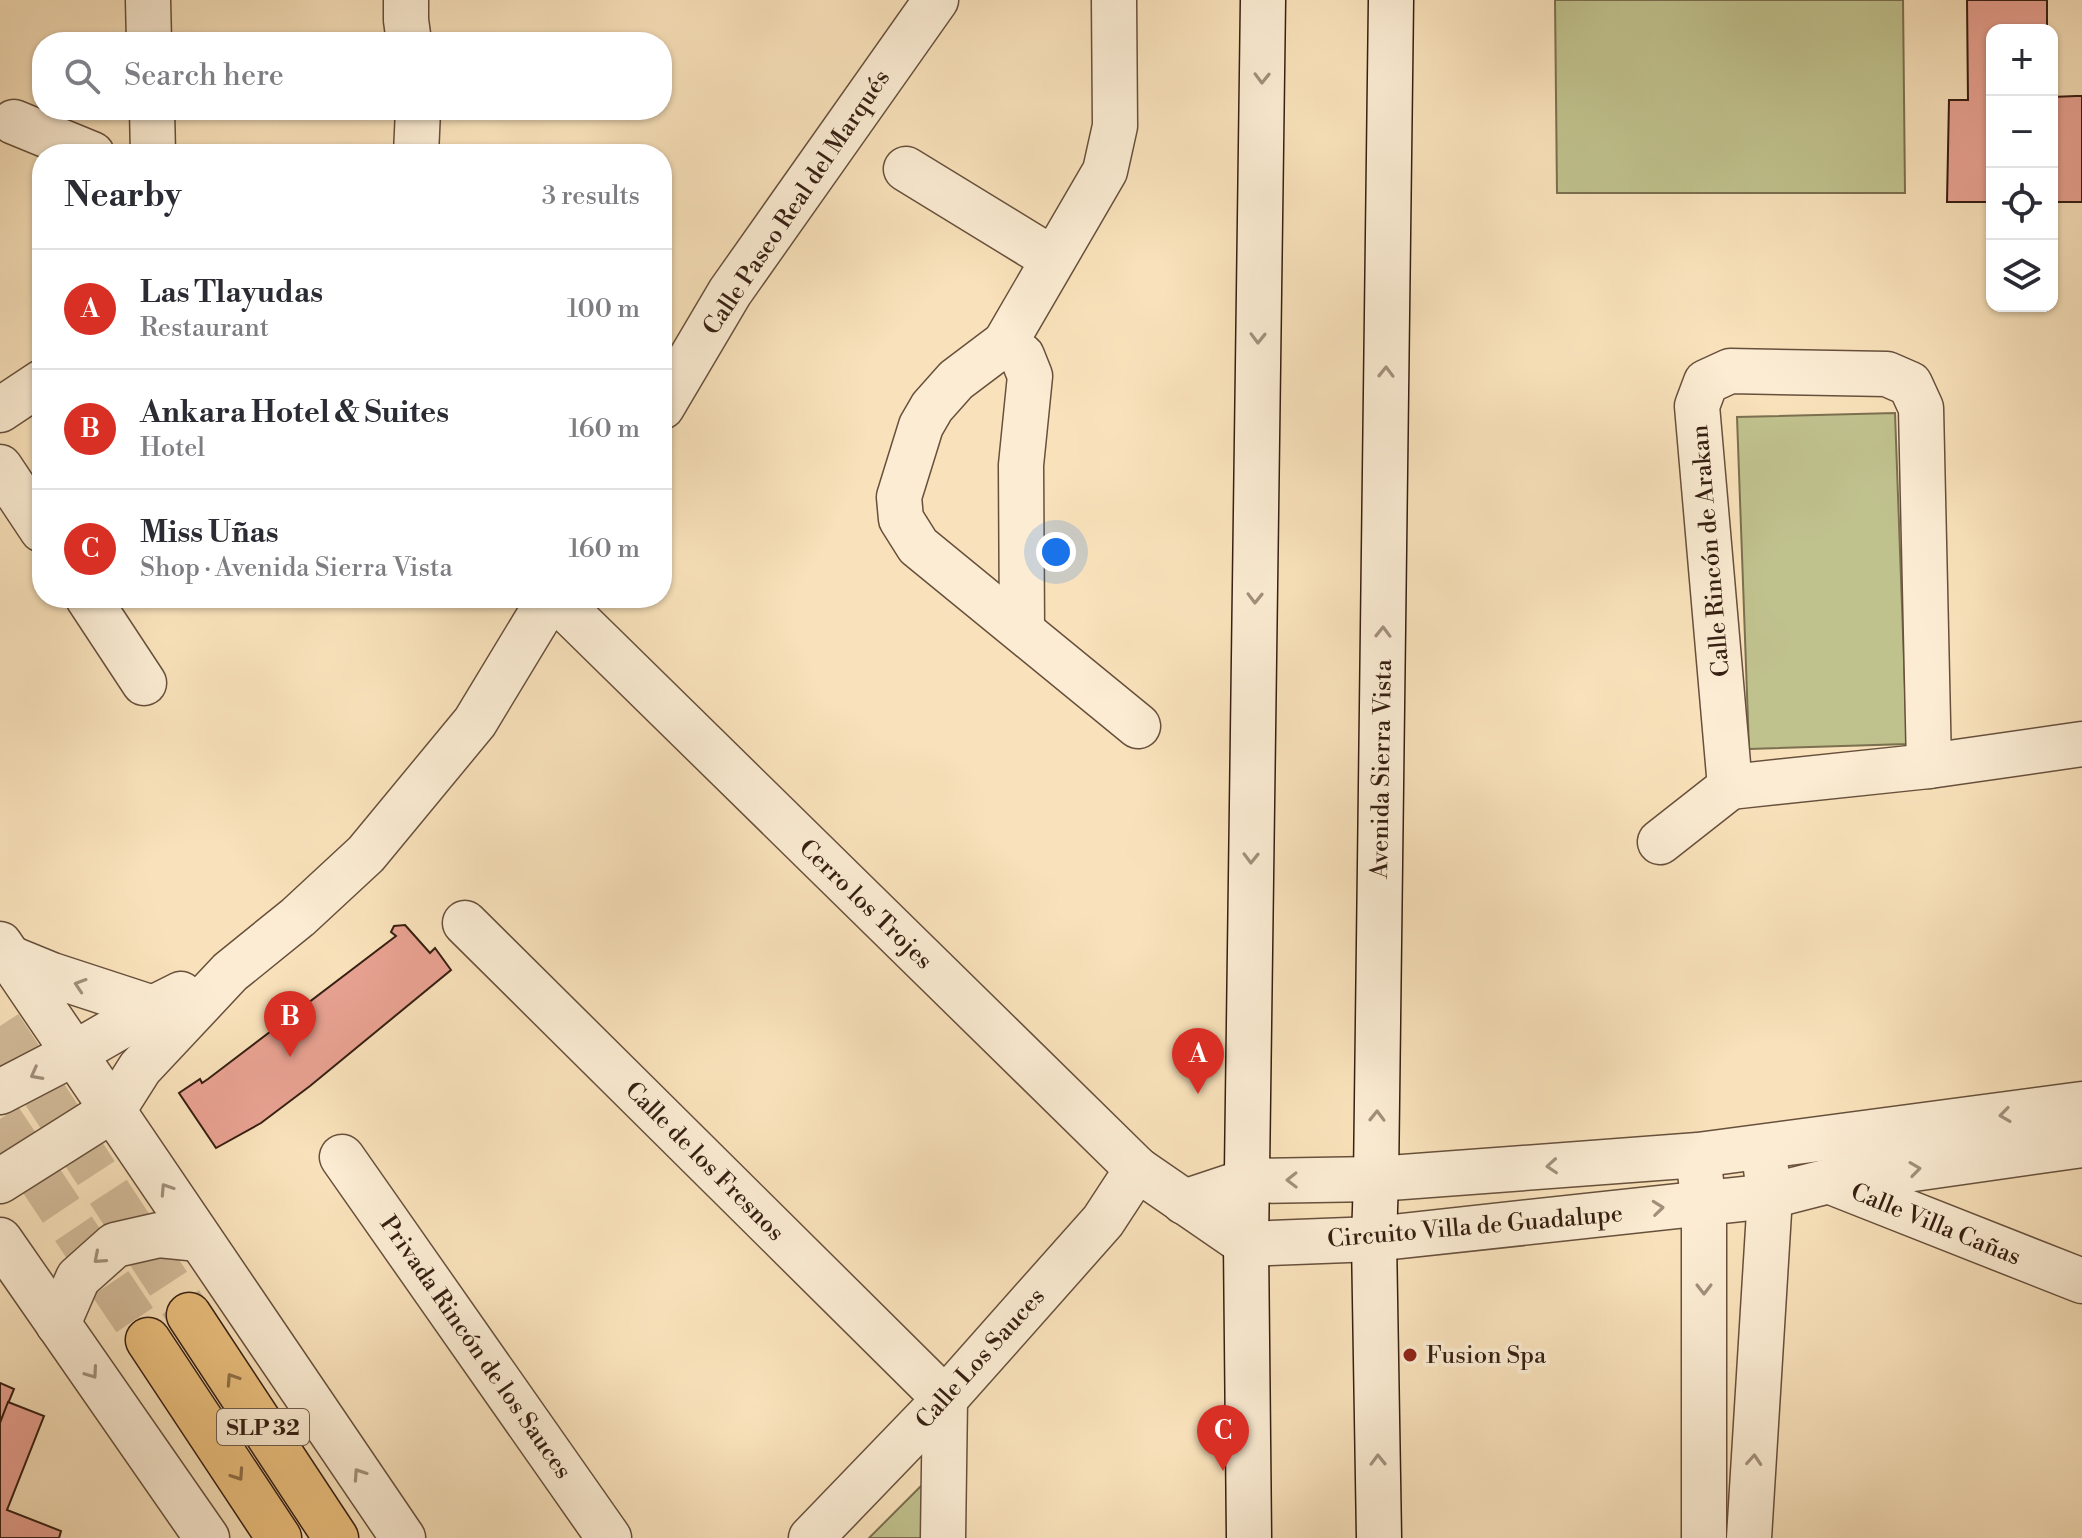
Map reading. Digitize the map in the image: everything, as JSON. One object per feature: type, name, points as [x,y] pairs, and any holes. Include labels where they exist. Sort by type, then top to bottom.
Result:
[{"type":"main road","name":"SLP 32","points":[[189,1315],[336,1538]]},
{"type":"main road","name":"SLP 32","points":[[148,1340],[279,1538]]},
{"type":"street","points":[[148,0],[149,32]]},
{"type":"street","points":[[406,0],[408,32]]},
{"type":"street","name":"Calle Paseo Real del Marqués","points":[[672,390],[730,292],[936,0]]},
{"type":"street","points":[[1114,0],[1115,126],[1105,171],[1005,343],[956,380],[932,407],[921,426],[899,497],[901,519],[918,546],[1138,726]]},
{"type":"street","points":[[1249,1538],[1246,1244],[1263,0]]},
{"type":"street","name":"Avenida Sierra Vista","points":[[1379,1538],[1374,1239],[1391,0]]},
{"type":"street","points":[[152,120],[153,144]]},
{"type":"street","points":[[416,144],[418,120]]},
{"type":"street","points":[[14,122],[68,144]]},
{"type":"street","points":[[906,169],[1053,259]]},
{"type":"street","points":[[1005,343],[1022,356],[1030,376],[1021,465],[1022,630]]},
{"type":"street","name":"Calle Rincón de Arakan","points":[[1730,787],[1697,406],[1706,382],[1730,371],[1887,374],[1910,384],[1921,408],[1929,766]]},
{"type":"street","points":[[0,410],[32,389]]},
{"type":"street","points":[[0,467],[32,515]]},
{"type":"street","points":[[95,608],[144,683]]},
{"type":"street","points":[[0,1092],[75,1053],[160,1024],[298,917],[366,854],[475,722],[546,608]]},
{"type":"street","name":"Cerro los Trojes","points":[[562,608],[1137,1169],[1246,1244]]},
{"type":"street","points":[[1660,842],[1730,787],[1929,766],[2082,744]]},
{"type":"street","name":"Calle de los Fresnos","points":[[465,923],[945,1399]]},
{"type":"street","points":[[3,958],[52,975],[160,1024]]},
{"type":"street","points":[[3,958],[114,1109],[403,1538]]},
{"type":"street","points":[[0,1181],[114,1109],[140,1068],[160,1024]]},
{"type":"street","name":"Circuito Villa de Guadalupe","points":[[1246,1244],[1374,1239],[1770,1196],[1826,1160],[2082,1104]]},
{"type":"street","name":"Circuito Villa de Guadalupe","points":[[1247,1181],[1376,1179],[1698,1155],[1762,1147],[1826,1160],[2082,1145]]},
{"type":"street","points":[[1749,1538],[1770,1196],[1762,1147]]},
{"type":"street","points":[[1698,1155],[1704,1203],[1710,1535]]},
{"type":"street","name":"Privada Rincón de los Sauces","points":[[342,1157],[609,1538]]},
{"type":"street","name":"Calle Villa Cañas","points":[[1826,1160],[2082,1281]]},
{"type":"street","name":"Calle Los Sauces","points":[[811,1538],[945,1399],[1103,1221],[1137,1169]]},
{"type":"street","points":[[1184,1202],[1247,1181]]},
{"type":"street","points":[[58,1324],[78,1278],[115,1245],[159,1235],[199,1239]]},
{"type":"street","points":[[0,1240],[207,1538]]},
{"type":"street","points":[[943,1538],[945,1399]]},
{"type":"green space","points":[[1555,0],[1903,0],[1905,193],[1557,193]]},
{"type":"green space","points":[[1895,413],[1907,744],[1749,749],[1737,417]]},
{"type":"green space","points":[[926,1481],[926,1538],[869,1538]]},
{"type":"building","points":[[1967,0],[2047,0],[2047,24],[1986,24],[1986,202],[1947,202],[1949,100],[1968,100]]},
{"type":"building","points":[[2082,96],[2082,202],[2058,202],[2058,97]]},
{"type":"building","points":[[405,925],[430,953],[435,948],[451,970],[310,1086],[261,1123],[216,1148],[179,1093],[200,1079],[202,1083],[208,1079],[396,936],[391,932],[394,926]]},
{"type":"building","points":[[0,1383],[14,1389],[0,1423]]},
{"type":"building","points":[[8,1402],[44,1416],[7,1510],[61,1531],[59,1538],[0,1538],[0,1423]]},
{"type":"tunnel","points":[[0,1026],[189,1315]]},
{"type":"tunnel","points":[[0,1119],[148,1340]]},
{"type":"place","name":"Ankara Hotel & Suites","points":[[290,1057]]},
{"type":"place","name":"Las Tlayudas","points":[[1198,1094]]},
{"type":"place","name":"Fusion Spa","points":[[1410,1355]]},
{"type":"place","name":"Miss Uñas","points":[[1223,1471]]}]
